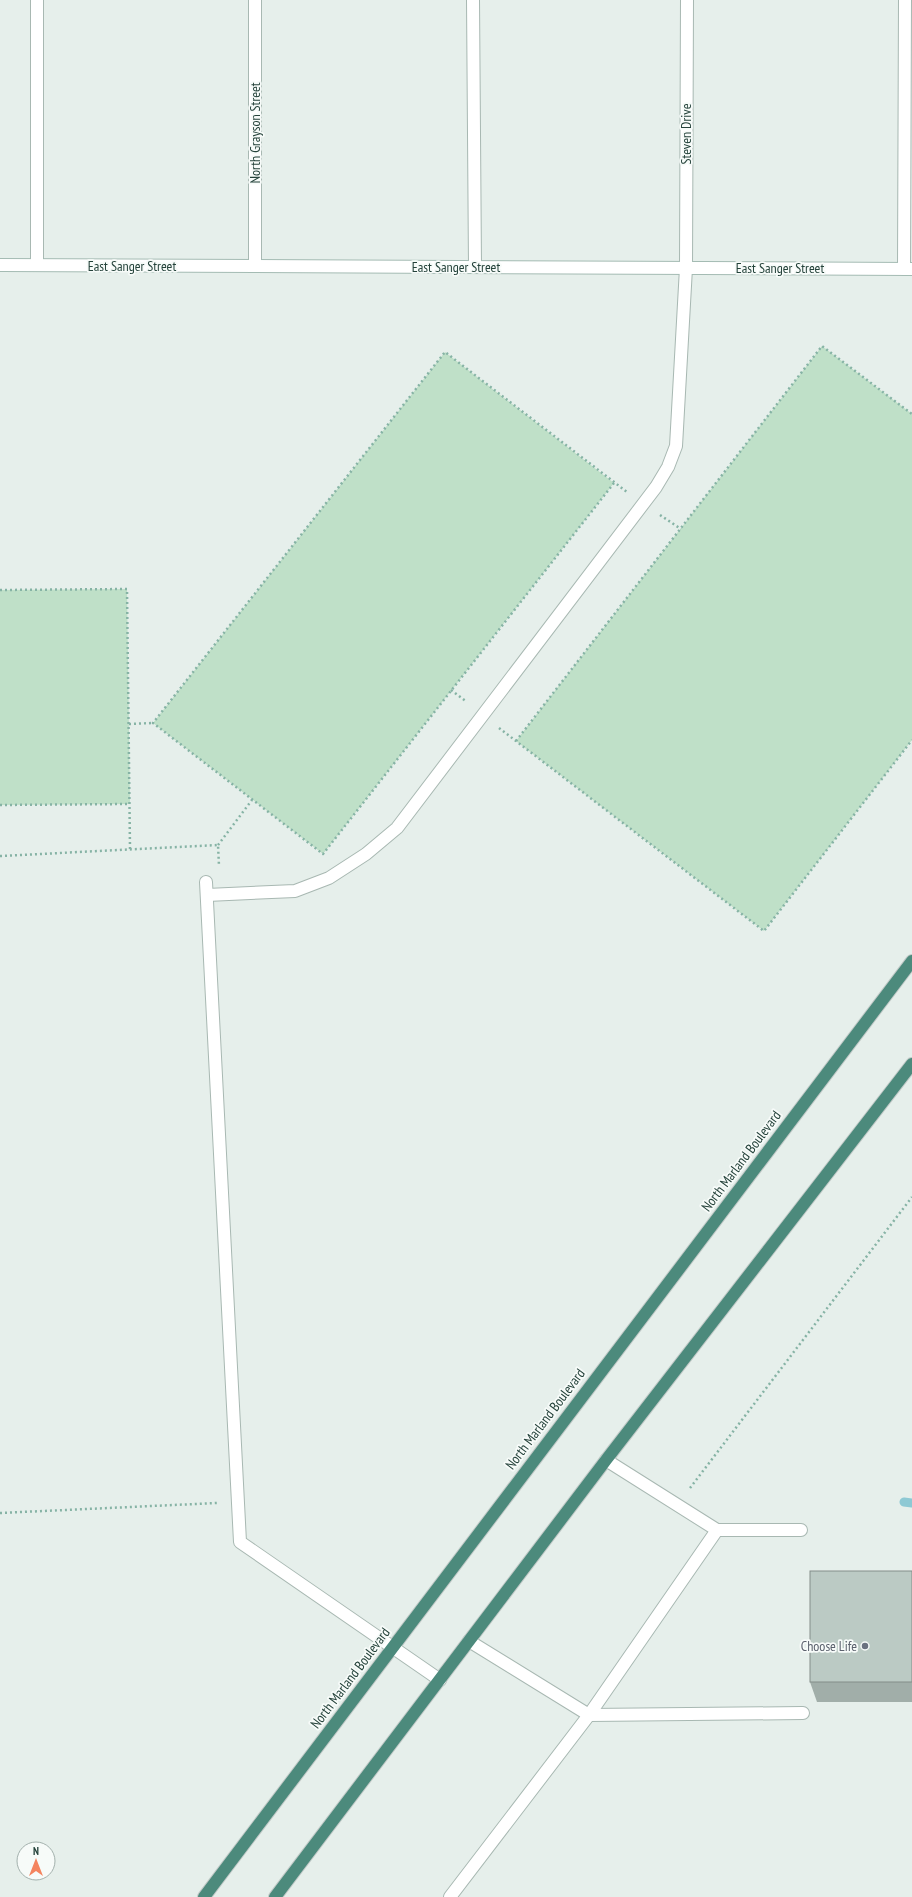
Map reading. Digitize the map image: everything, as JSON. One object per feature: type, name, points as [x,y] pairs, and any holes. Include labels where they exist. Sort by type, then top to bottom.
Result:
[{"type":"highway","name":"North Marland Boulevard","points":[[204,1897],[912,960]]},
{"type":"highway","points":[[275,1897],[606,1460],[912,1064]]},
{"type":"main road","points":[[37,0],[37,265]]},
{"type":"main road","name":"North Grayson Street","points":[[255,0],[255,266]]},
{"type":"main road","points":[[473,0],[475,267]]},
{"type":"main road","name":"Steven Drive","points":[[207,895],[295,891],[329,878],[366,854],[397,828],[648,498],[668,467],[676,446],[686,268],[687,0]]},
{"type":"main road","points":[[905,0],[908,269]]},
{"type":"main road","name":"East Sanger Street","points":[[0,265],[908,269]]},
{"type":"main road","points":[[206,882],[240,1542],[440,1680]]},
{"type":"main road","points":[[606,1460],[717,1530],[801,1530]]},
{"type":"main road","points":[[450,1897],[589,1715],[717,1530]]},
{"type":"main road","points":[[469,1641],[589,1715],[803,1713]]},
{"type":"path","points":[[912,414],[822,346],[516,741],[764,931],[912,740]]},
{"type":"path","points":[[129,724],[153,723],[322,854],[614,483],[445,352],[153,723]]},
{"type":"path","points":[[0,590],[127,589],[130,849]]},
{"type":"path","points":[[218,845],[252,800]]},
{"type":"path","points":[[0,805],[130,804]]},
{"type":"path","points":[[690,1488],[912,1197]]},
{"type":"path","points":[[0,1513],[238,1502]]},
{"type":"green space","points":[[822,346],[912,414],[912,740],[764,931],[516,741]]},
{"type":"green space","points":[[445,352],[614,483],[323,854],[153,723]]},
{"type":"green space","points":[[127,589],[130,804],[0,805],[0,590]]},
{"type":"building","name":"Choose Life","points":[[810,1571],[912,1571],[912,1682],[810,1682]]},
{"type":"waterway","points":[[904,1502],[912,1503]]},
{"type":"place","name":"Choose Life","points":[[865,1646]]}]
